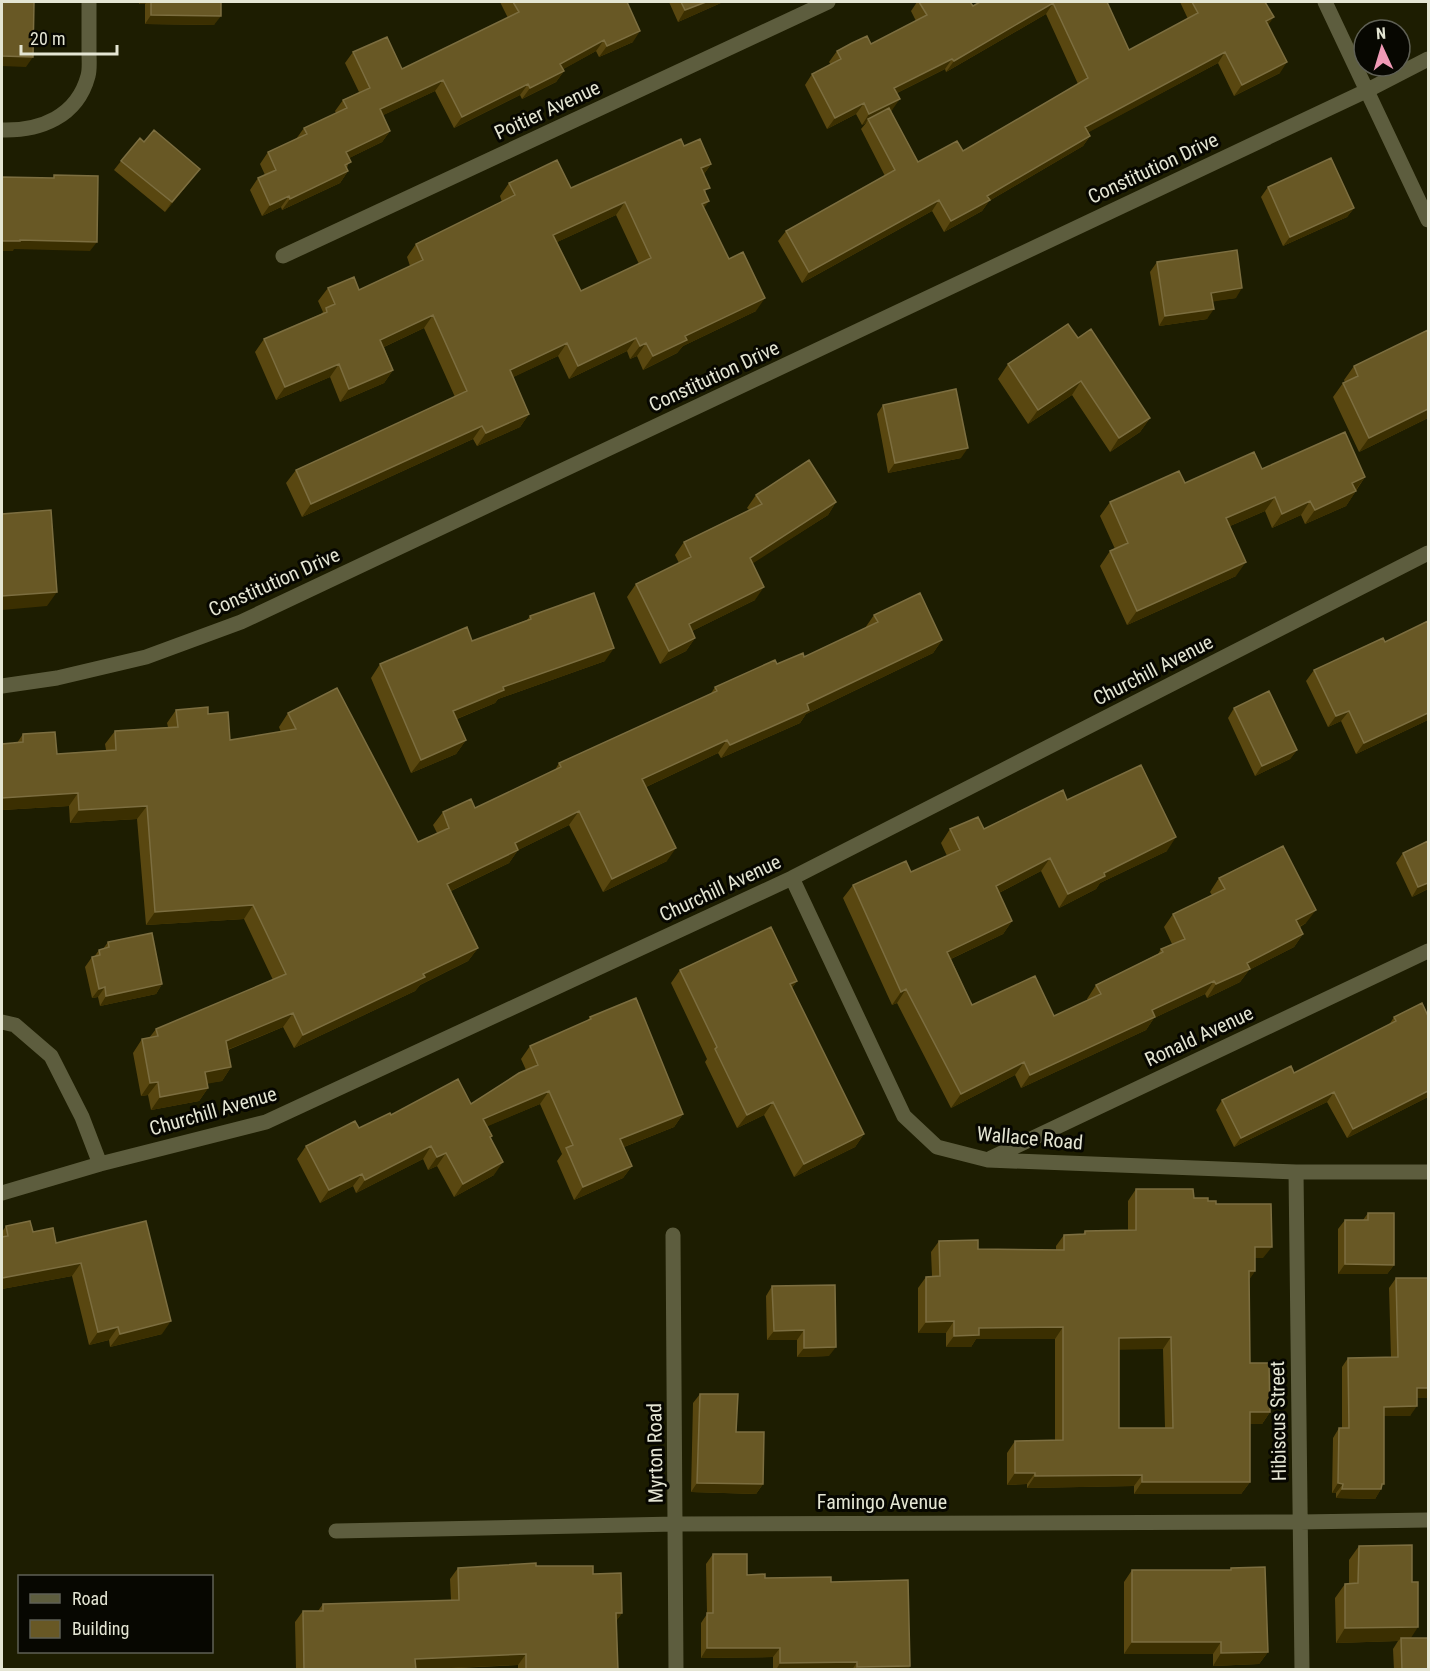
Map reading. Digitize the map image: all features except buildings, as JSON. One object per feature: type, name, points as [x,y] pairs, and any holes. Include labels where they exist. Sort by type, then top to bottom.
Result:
[{"type":"street","points":[[2,130],[46,125],[65,112],[79,97],[89,75],[89,2]]},
{"type":"street","name":"Poitier Avenue","points":[[283,256],[828,2]]},
{"type":"street","points":[[1325,2],[1428,220]]},
{"type":"street","name":"Constitution Drive","points":[[2,686],[57,678],[147,657],[241,622],[1366,91],[1428,59]]},
{"type":"street","name":"Churchill Avenue","points":[[2,1193],[100,1164],[266,1122],[792,878],[1428,553]]},
{"type":"street","name":"Wallace Road","points":[[792,878],[904,1116],[938,1147],[988,1160],[1296,1172],[1428,1172]]},
{"type":"street","name":"Ronald Avenue","points":[[988,1160],[1428,951]]},
{"type":"street","points":[[2,1022],[15,1025],[51,1056],[82,1117],[100,1164]]},
{"type":"street","name":"Hibiscus Street","points":[[1296,1172],[1302,1670]]},
{"type":"street","name":"Myrton Road","points":[[673,1235],[676,1670]]},
{"type":"street","name":"Famingo Avenue","points":[[336,1531],[676,1524],[1428,1520]]}]
